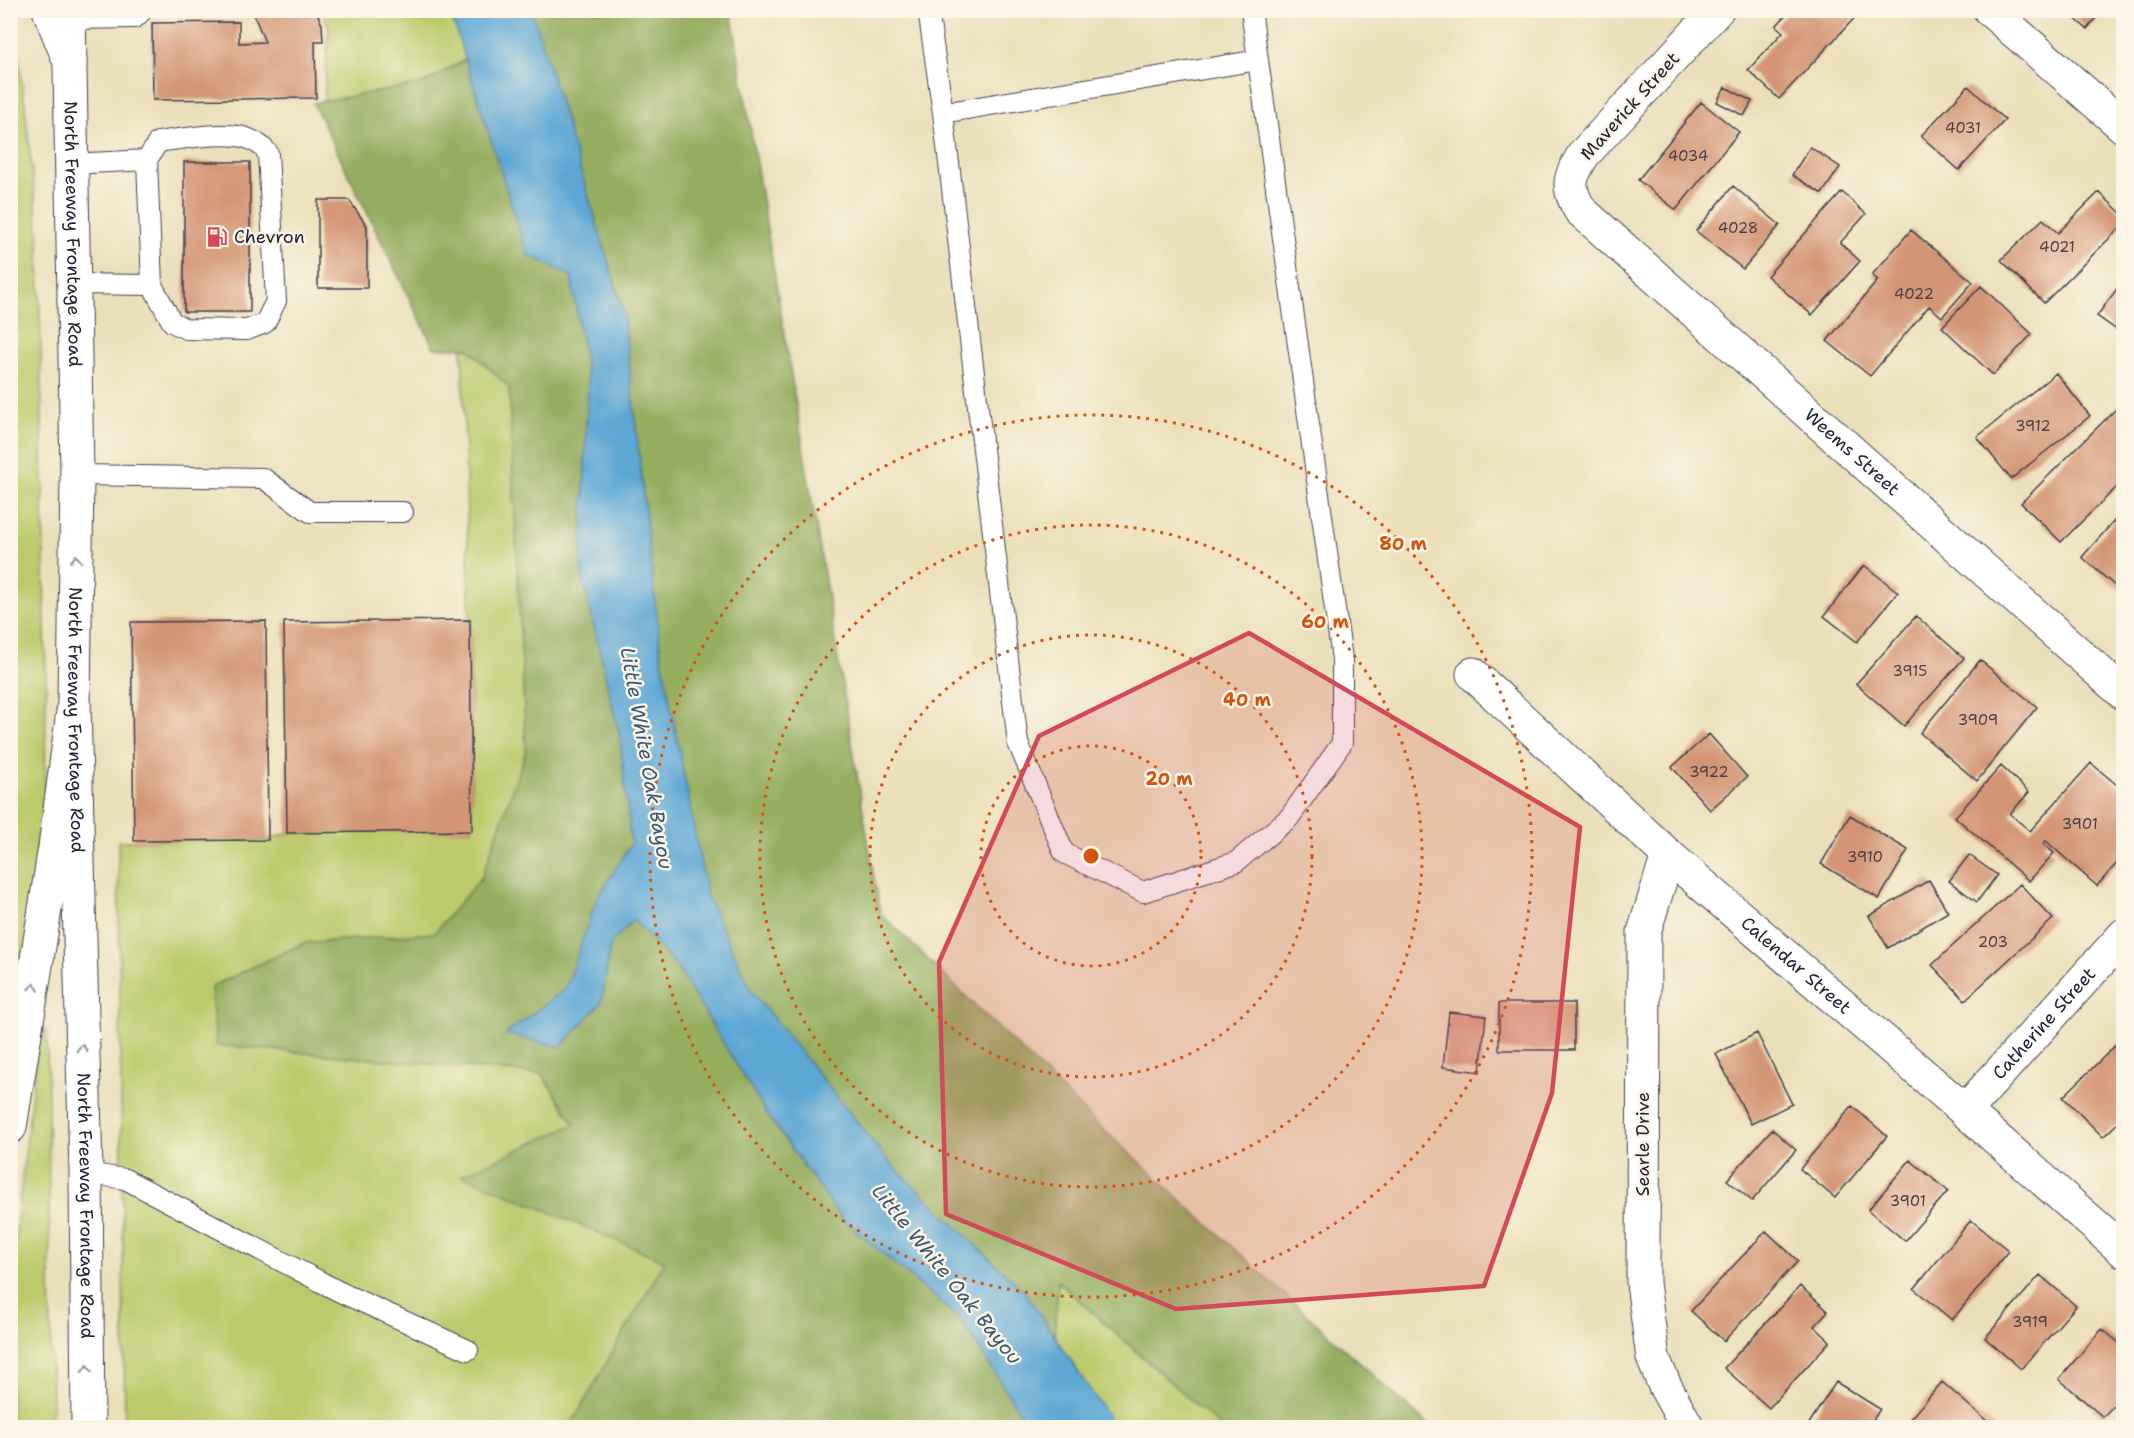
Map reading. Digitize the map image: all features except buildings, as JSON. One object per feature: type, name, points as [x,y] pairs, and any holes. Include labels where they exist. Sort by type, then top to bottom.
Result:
[{"type":"main road","name":"Maverick Street","points":[[1580,210],[1571,194],[1570,181],[1584,154],[1717,10]]},
{"type":"main road","points":[[1990,10],[2124,127]]},
{"type":"main road","name":"North Freeway Frontage Road","points":[[62,13],[70,62],[76,475],[74,704],[86,1173],[88,1428]]},
{"type":"main road","name":"Weems Street","points":[[1580,210],[2124,694]]},
{"type":"main road","name":"Calendar Street","points":[[1473,674],[1668,855],[2124,1251]]},
{"type":"main road","points":[[10,1127],[55,847],[74,704]]},
{"type":"main road","name":"Searle Drive","points":[[1668,855],[1644,932],[1643,1283],[1653,1358],[1688,1428]]},
{"type":"main road","name":"Catherine Street","points":[[1965,1111],[2124,935]]},
{"type":"lane","points":[[62,13],[135,18],[143,10]]},
{"type":"lane","points":[[928,10],[943,113],[1018,743],[1064,853],[1143,892],[1236,862],[1289,818],[1342,743],[1342,660],[1251,10]]},
{"type":"lane","points":[[943,113],[1258,60]]},
{"type":"lane","points":[[210,135],[247,137],[260,145],[268,153],[276,301],[265,323],[247,330],[186,329],[172,322],[152,285],[147,160],[158,142],[210,135]]},
{"type":"lane","points":[[71,164],[147,160]]},
{"type":"lane","points":[[73,284],[152,285]]},
{"type":"lane","points":[[76,475],[263,478],[310,512],[403,512]]},
{"type":"lane","points":[[86,1173],[125,1179],[340,1292],[468,1350]]},
{"type":"highlighted area","points":[[1249,633],[1580,827],[1552,1093],[1484,1286],[1176,1309],[946,1214],[939,962],[1039,736]]},
{"type":"green space","points":[[12,10],[39,236],[46,691],[45,803],[11,1035]]},
{"type":"green space","points":[[532,10],[535,19],[423,84],[324,101],[329,27],[322,11]]},
{"type":"green space","points":[[532,11],[731,11],[880,913],[1091,1118],[1430,1427],[1221,1427],[1058,1281],[1048,1427],[570,1427],[665,1261],[462,1175],[575,1124],[542,1074],[216,1045],[211,987],[304,943],[434,933],[482,877],[526,751],[509,387],[468,348],[434,348],[313,103],[423,84],[534,20]]},
{"type":"green space","points":[[462,348],[468,348],[509,387],[526,751],[482,877],[434,933],[304,943],[211,987],[216,1045],[542,1074],[575,1124],[463,1175],[665,1261],[570,1427],[125,1427],[118,841],[268,840],[287,833],[472,830],[470,620]]},
{"type":"green space","points":[[43,1028],[47,1032],[52,1427],[11,1428],[11,1275],[39,1031]]},
{"type":"green space","points":[[1057,1281],[1221,1427],[1048,1428]]},
{"type":"water","name":"Little White Oak Bayou","points":[[450,11],[532,11],[623,310],[661,654],[707,896],[752,992],[891,1164],[1025,1292],[1115,1427],[1029,1427],[961,1320],[842,1219],[768,1116],[676,966],[633,920],[611,943],[601,1003],[561,1047],[506,1034],[566,988],[596,900],[631,844],[620,738],[581,571],[588,380],[571,276],[527,254]]},
{"type":"place","name":"Chevron","points":[[217,237]]}]
